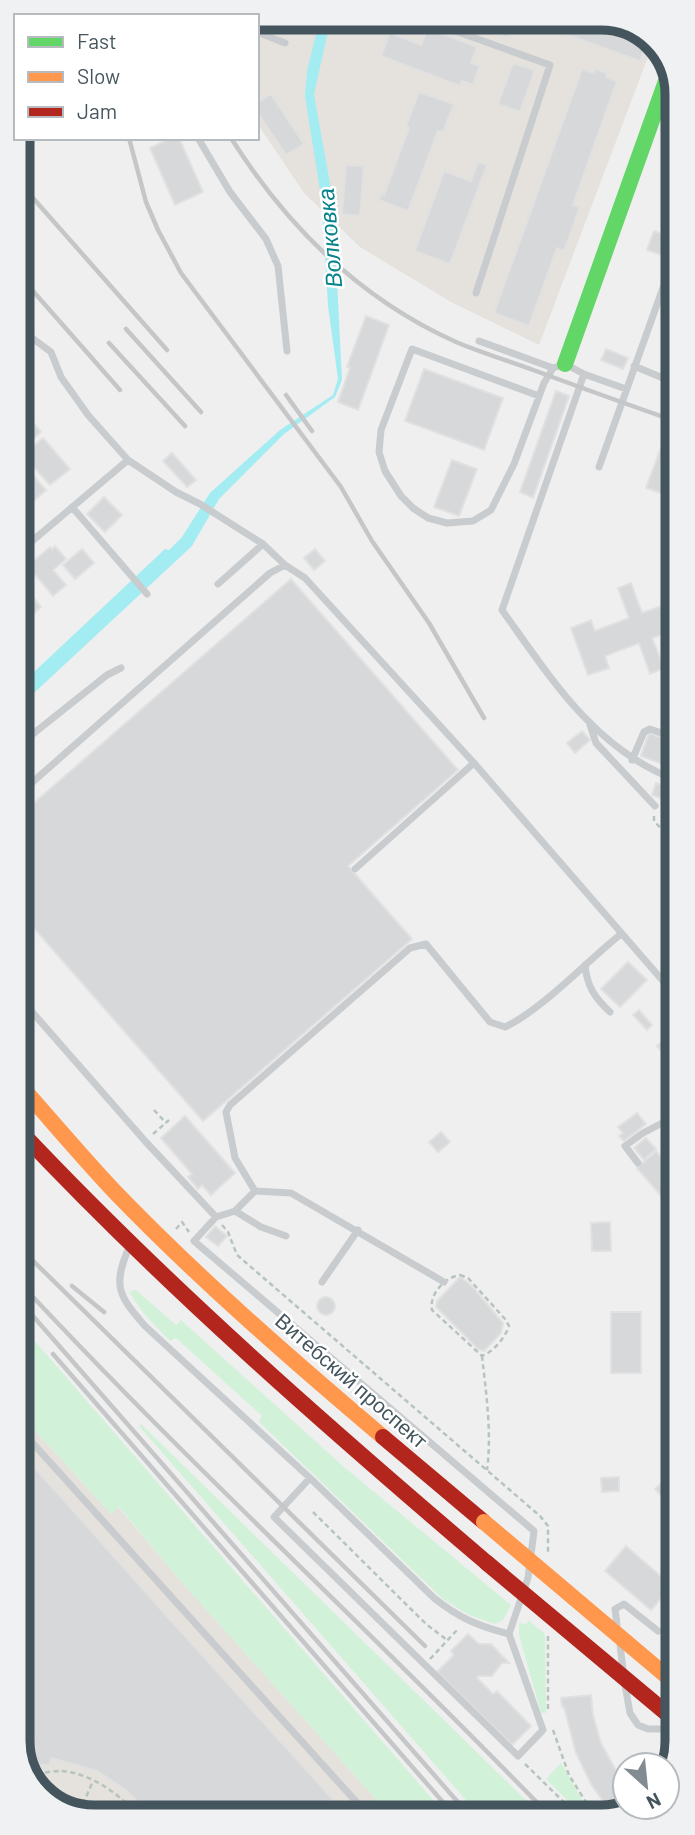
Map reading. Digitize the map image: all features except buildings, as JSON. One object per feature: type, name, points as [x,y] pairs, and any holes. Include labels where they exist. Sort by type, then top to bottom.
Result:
[{"type":"main road","points":[[559,366],[665,84]]},
{"type":"main road","name":"Витебский проспект","points":[[30,1096],[102,1177],[163,1239],[341,1400],[665,1675]]},
{"type":"main road","points":[[30,1142],[129,1246],[306,1408],[665,1712]]},
{"type":"lane","points":[[452,30],[550,65],[476,293]]},
{"type":"lane","points":[[259,33],[285,43]]},
{"type":"lane","points":[[199,140],[230,192],[266,239],[278,266],[287,351]]},
{"type":"lane","points":[[599,467],[665,281]]},
{"type":"lane","points":[[30,336],[51,352],[61,377],[88,415],[128,460],[263,544],[285,565],[305,578],[474,763],[665,984]]},
{"type":"lane","points":[[479,341],[626,389]]},
{"type":"lane","points":[[539,396],[412,349],[382,430],[379,452],[385,471],[401,496],[428,518],[447,523],[473,521],[492,510],[514,464],[539,396],[559,366]]},
{"type":"lane","points":[[634,366],[665,379]]},
{"type":"lane","points":[[584,374],[502,610],[568,701],[590,724],[632,760],[665,775]]},
{"type":"lane","points":[[30,543],[128,460]]},
{"type":"lane","points":[[72,507],[147,594]]},
{"type":"lane","points":[[218,584],[263,544]]},
{"type":"lane","points":[[30,784],[270,573],[285,565]]},
{"type":"lane","points":[[30,736],[107,675],[121,668]]},
{"type":"lane","points":[[590,724],[596,743],[655,806]]},
{"type":"lane","points":[[632,760],[644,732],[650,729],[665,734]]},
{"type":"lane","points":[[355,869],[474,763]]},
{"type":"lane","points":[[255,1191],[235,1158],[226,1112],[230,1105],[410,948],[426,944],[490,1022],[505,1027],[528,1013],[621,934]]},
{"type":"lane","points":[[585,965],[587,981],[594,998],[610,1012]]},
{"type":"lane","points":[[30,1010],[145,1142],[216,1217]]},
{"type":"lane","points":[[638,1163],[625,1146],[643,1132],[664,1122]]},
{"type":"lane","points":[[310,1478],[274,1517],[517,1756],[543,1730],[509,1634],[528,1578],[534,1531],[194,1241],[216,1217],[235,1211],[255,1191],[291,1193],[444,1282]]},
{"type":"lane","points":[[235,1211],[261,1227],[286,1236]]},
{"type":"lane","points":[[322,1282],[358,1230]]},
{"type":"lane","points":[[129,1246],[120,1268],[119,1285],[133,1312],[434,1598],[454,1614],[477,1626],[509,1634]]},
{"type":"lane","points":[[30,1440],[359,1805]]},
{"type":"lane","points":[[658,1631],[624,1604],[615,1609],[633,1721],[642,1728],[665,1729]]},
{"type":"path","points":[[655,806],[654,821],[665,832]]},
{"type":"path","points":[[145,1142],[168,1121],[155,1110]]},
{"type":"path","points":[[178,1227],[182,1222]]},
{"type":"path","points":[[482,1356],[507,1333],[509,1326],[468,1278],[451,1276],[432,1299],[432,1310],[482,1356],[486,1392],[486,1470]]},
{"type":"path","points":[[313,1512],[426,1624],[447,1640]]},
{"type":"path","points":[[425,1665],[466,1620]]},
{"type":"path","points":[[517,1756],[567,1805]]},
{"type":"path","points":[[38,1774],[57,1771],[77,1774],[93,1781],[129,1805]]},
{"type":"path","points":[[83,1804],[93,1781]]},
{"type":"shaded area","points":[[259,30],[606,30],[637,40],[650,52],[539,345],[451,302],[360,247],[304,193],[259,126]]},
{"type":"shaded area","points":[[30,1425],[111,1514],[118,1507],[381,1805],[89,1805],[58,1795],[46,1784],[36,1770],[30,1750]]},
{"type":"green space","points":[[136,1290],[176,1325],[181,1320],[344,1467],[511,1605],[503,1620],[495,1624],[469,1615],[443,1599],[259,1422],[262,1416],[176,1338],[170,1341],[144,1314],[129,1292]]},
{"type":"green space","points":[[30,1336],[437,1805],[381,1805],[178,1578],[119,1507],[111,1514],[30,1425]]},
{"type":"green space","points":[[141,1424],[531,1805],[470,1805],[139,1426]]},
{"type":"green space","points":[[528,1620],[545,1634],[546,1713],[541,1713],[519,1635],[519,1623],[527,1624]]},
{"type":"green space","points":[[561,1763],[585,1805],[572,1805],[546,1779]]},
{"type":"water","name":"Волковка","points":[[317,30],[328,30],[314,94],[333,201],[342,380],[335,397],[284,434],[219,499],[192,546],[30,697],[30,676],[165,549],[169,550],[182,537],[210,493],[280,430],[333,395],[338,379],[328,306],[322,203],[305,96],[307,71]]},
{"type":"railway","points":[[130,140],[146,202],[181,273],[341,487],[372,541],[429,623],[484,718]]},
{"type":"railway","points":[[232,140],[276,201],[301,229],[328,256],[388,304],[456,342],[665,417]]},
{"type":"railway","points":[[30,195],[167,350]]},
{"type":"railway","points":[[30,288],[120,390]]},
{"type":"railway","points":[[126,329],[201,412]]},
{"type":"railway","points":[[109,343],[185,426]]},
{"type":"railway","points":[[286,395],[312,431]]},
{"type":"railway","points":[[30,1258],[425,1646]]},
{"type":"railway","points":[[72,1286],[104,1312]]},
{"type":"railway","points":[[30,1294],[149,1417],[539,1805]]},
{"type":"railway","points":[[30,1313],[460,1805]]},
{"type":"railway","points":[[53,1354],[445,1805]]},
{"type":"traffic: fast","points":[[565,364],[665,84]]},
{"type":"traffic: slow","points":[[30,1096],[115,1192],[179,1256],[383,1437]]},
{"type":"traffic: slow","points":[[484,1522],[665,1675]]},
{"type":"traffic: jam","points":[[30,1141],[131,1244],[247,1353],[487,1563]]},
{"type":"traffic: jam","points":[[383,1437],[484,1522]]},
{"type":"traffic: jam","points":[[487,1563],[665,1712]]}]
